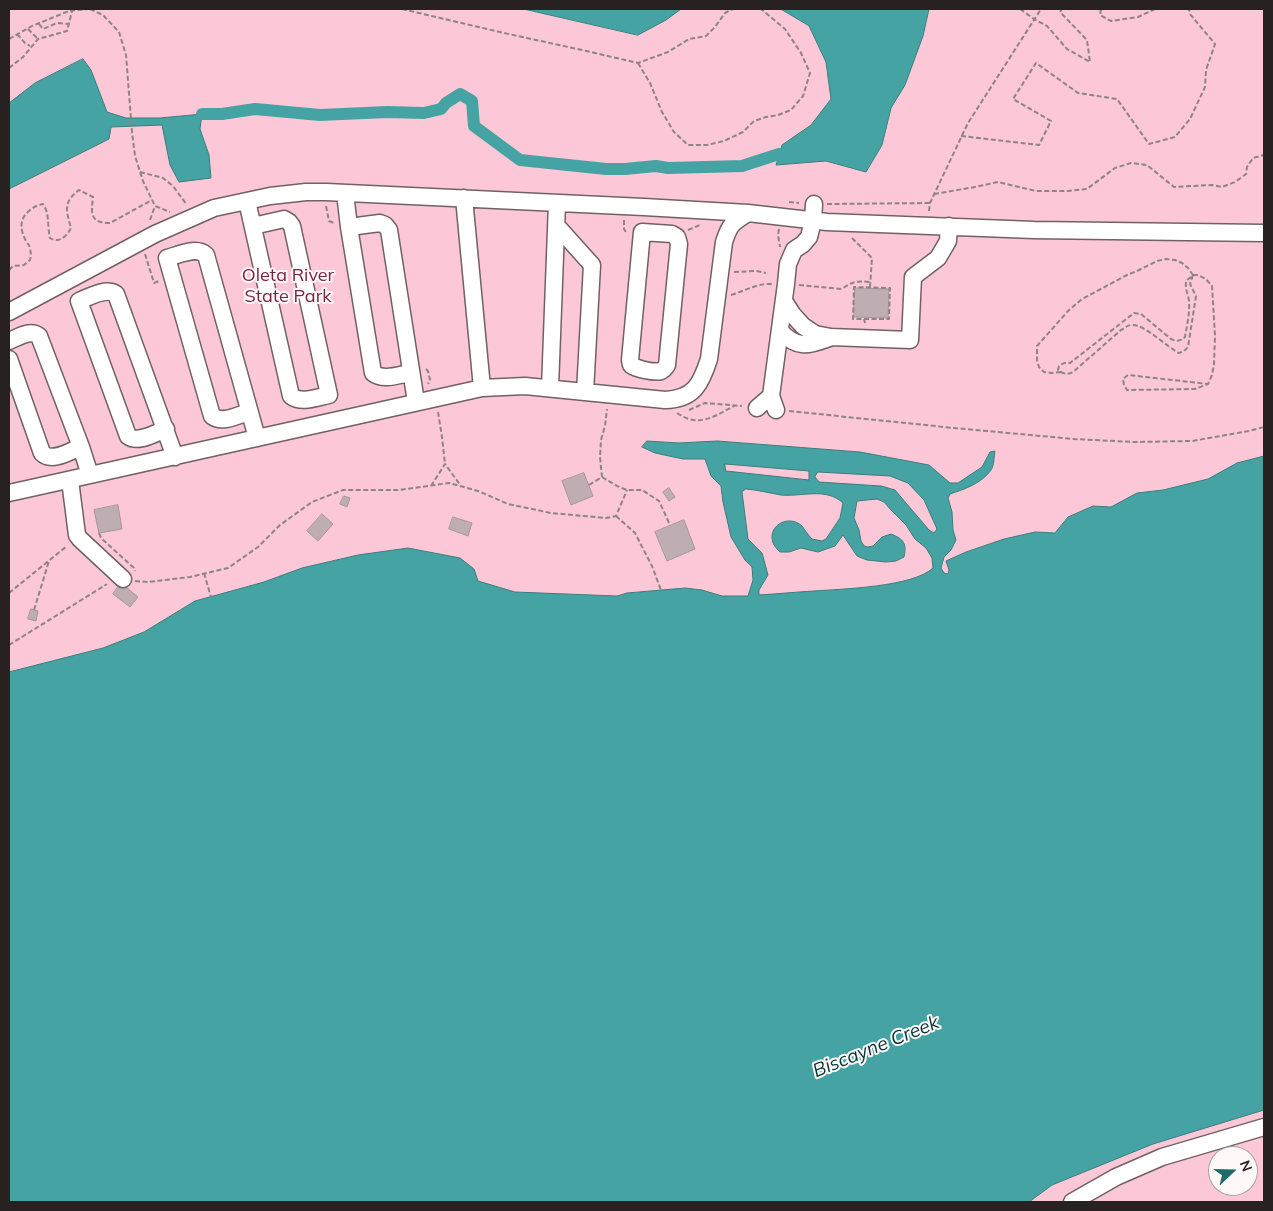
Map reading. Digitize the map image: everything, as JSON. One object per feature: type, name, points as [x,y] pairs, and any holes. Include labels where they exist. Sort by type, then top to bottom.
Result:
[{"type":"street","points":[[9,312],[157,233],[187,212],[290,194],[326,192],[644,207],[850,223],[1044,230],[1264,233]]},
{"type":"street","points":[[345,193],[372,373],[383,378],[410,373]]},
{"type":"street","points":[[464,198],[482,388]]},
{"type":"street","points":[[247,201],[291,396],[301,400],[329,395]]},
{"type":"street","points":[[550,388],[557,203]]},
{"type":"street","points":[[757,408],[774,403],[788,264],[794,250],[809,238],[814,204]]},
{"type":"street","points":[[642,232],[672,234],[677,238],[679,244],[667,364],[665,369],[660,371],[636,369],[631,365],[630,360],[644,207]]},
{"type":"street","points":[[9,493],[482,388],[526,386],[675,400],[692,393],[698,386],[709,359],[724,242],[722,224],[718,216],[710,211]]},
{"type":"street","points":[[724,242],[728,229],[736,220],[748,214]]},
{"type":"street","points":[[253,226],[284,220],[292,226],[335,420]]},
{"type":"street","points":[[349,226],[380,222],[389,230],[416,402]]},
{"type":"street","points":[[557,226],[592,265],[586,392]]},
{"type":"street","points":[[784,301],[803,326],[814,334],[831,338],[910,340],[914,277],[938,258],[948,241],[949,226]]},
{"type":"street","points":[[157,233],[167,258],[212,416],[215,419],[221,420],[249,412]]},
{"type":"street","points":[[167,258],[197,250],[202,251],[206,255],[256,438]]},
{"type":"street","points":[[70,279],[128,436],[137,440],[166,429]]},
{"type":"street","points":[[79,301],[106,291],[112,291],[116,294],[176,457]]},
{"type":"street","points":[[780,331],[793,342],[804,345],[831,338]]},
{"type":"street","points":[[9,341],[31,332],[39,336],[90,475]]},
{"type":"street","points":[[9,359],[42,453],[46,457],[52,458],[81,447]]},
{"type":"street","points":[[644,398],[647,370]]},
{"type":"street","points":[[70,480],[77,535],[80,539],[113,558],[123,579]]},
{"type":"street","points":[[1072,1202],[1116,1177],[1162,1156],[1264,1127]]},
{"type":"path","points":[[9,39],[68,11],[89,9],[103,15],[119,32],[126,56],[135,156],[143,182],[156,206],[187,212]]},
{"type":"path","points":[[402,9],[638,63],[668,52],[689,39],[706,36],[725,14],[733,9]]},
{"type":"path","points":[[638,63],[674,132],[688,145],[707,145],[724,141],[743,132],[754,121],[791,110],[803,96],[810,73],[801,53],[785,29],[761,9]]},
{"type":"path","points":[[1020,9],[1047,26],[1066,49],[1090,62],[1087,40],[1060,12],[1062,9]]},
{"type":"path","points":[[926,225],[930,203],[968,122],[1041,9]]},
{"type":"path","points":[[1101,9],[1100,15],[1111,21],[1138,17],[1155,9]]},
{"type":"path","points":[[961,136],[1039,145],[1051,121],[1013,100],[1036,63],[1078,93],[1117,99],[1149,144],[1175,137],[1190,119],[1205,87],[1206,70],[1215,44],[1190,14],[1189,9]]},
{"type":"path","points":[[9,68],[23,57],[38,39],[67,31],[72,11]]},
{"type":"path","points":[[39,24],[43,29],[57,23],[70,24]]},
{"type":"path","points":[[28,29],[38,39]]},
{"type":"path","points":[[17,34],[25,44],[31,46]]},
{"type":"path","points":[[934,194],[998,182],[1036,190],[1068,191],[1087,189],[1115,168],[1131,163],[1148,165],[1174,186],[1212,185],[1222,187],[1235,182],[1246,174],[1247,166],[1252,158],[1264,155]]},
{"type":"path","points":[[140,172],[162,178],[173,186],[187,212]]},
{"type":"path","points":[[9,270],[13,266],[24,265],[30,260],[30,246],[22,232],[21,223],[24,215],[38,204],[43,204],[47,209],[48,230],[50,238],[54,241],[64,238],[71,228],[66,213],[71,196],[79,190],[93,197],[92,215],[95,220],[103,223],[110,223],[152,200]]},
{"type":"path","points":[[781,217],[778,235],[781,252]]},
{"type":"path","points":[[850,223],[849,234],[872,258],[870,288]]},
{"type":"path","points":[[144,252],[154,283],[173,278]]},
{"type":"path","points":[[1166,259],[1182,263],[1193,275],[1190,284],[1196,296],[1195,305],[1188,347],[1184,351],[1180,353],[1174,350],[1143,328],[1134,325],[1127,326],[1121,330],[1073,372],[1067,374],[1044,372],[1040,367],[1037,361],[1037,346],[1068,311],[1082,299],[1127,275],[1157,261],[1166,259]]},
{"type":"path","points":[[721,273],[751,270],[766,273]]},
{"type":"path","points":[[1060,372],[1058,370],[1059,366],[1064,363],[1070,363],[1134,313],[1142,314],[1171,339],[1181,340],[1185,337],[1188,313],[1189,300],[1186,281],[1193,275],[1198,275],[1206,279],[1212,286],[1215,336],[1214,364],[1208,384],[1195,389],[1127,390],[1123,379],[1128,375],[1208,384]]},
{"type":"path","points":[[854,287],[870,288],[890,288],[889,319],[853,319],[854,287]]},
{"type":"path","points":[[864,319],[864,323],[867,323]]},
{"type":"path","points":[[602,477],[601,440],[605,426],[609,394]]},
{"type":"path","points":[[436,398],[444,464],[461,487]]},
{"type":"path","points":[[734,406],[705,420],[695,421],[685,419],[674,411],[691,410],[705,403],[757,408]]},
{"type":"path","points":[[774,403],[1037,436],[1133,442],[1192,441],[1264,427]]},
{"type":"path","points":[[431,486],[444,464]]},
{"type":"path","points":[[589,485],[602,477]]},
{"type":"path","points":[[602,477],[627,490],[642,490],[659,501],[670,525]]},
{"type":"path","points":[[9,645],[108,583],[123,579],[148,582],[190,577],[228,568],[258,547],[280,526],[312,502],[343,490],[399,490],[449,483],[478,491],[508,504],[550,513],[606,518],[616,516]]},
{"type":"path","points":[[616,516],[627,490]]},
{"type":"path","points":[[616,516],[635,533],[652,566],[661,590]]},
{"type":"path","points":[[9,593],[68,545]]},
{"type":"path","points":[[34,610],[49,561]]},
{"type":"path","points":[[204,573],[211,597]]},
{"type":"green space","name":"Oleta River State Park","points":[[9,9],[524,9],[638,35],[666,20],[681,9],[781,9],[809,26],[826,62],[831,99],[811,125],[782,145],[776,164],[826,161],[866,172],[882,145],[891,108],[905,85],[923,36],[929,9],[1264,9],[1264,456],[1237,463],[1208,479],[1163,490],[1137,493],[1111,507],[1092,506],[1068,517],[1055,533],[1035,532],[1004,539],[966,552],[949,570],[948,574],[928,573],[918,578],[885,585],[748,596],[722,596],[702,590],[685,588],[627,593],[618,596],[515,592],[478,581],[460,558],[408,548],[357,555],[302,568],[264,582],[195,601],[144,632],[103,648],[9,672]]},
{"type":"green space","points":[[1264,1110],[1264,1202],[1029,1202],[1052,1185],[1153,1144]]},
{"type":"water","points":[[524,9],[681,9],[666,20],[638,35]]},
{"type":"water","points":[[781,9],[929,9],[923,36],[905,85],[891,108],[882,145],[866,172],[826,161],[776,165],[782,145],[811,125],[831,99],[826,62],[809,26]]},
{"type":"water","points":[[83,59],[91,70],[107,112],[126,118],[160,118],[202,114],[200,129],[209,155],[211,178],[179,182],[170,165],[162,125],[111,127],[109,139],[9,189],[9,103],[35,83]]},
{"type":"water","name":"Biscayne Creek","points":[[647,441],[679,443],[717,441],[860,452],[929,465],[950,483],[958,483],[982,467],[990,452],[995,451],[993,466],[983,479],[950,494],[948,498],[956,540],[951,550],[944,557],[941,568],[944,573],[948,574],[949,570],[946,561],[966,552],[1004,539],[1035,532],[1055,533],[1068,517],[1093,506],[1111,507],[1137,493],[1163,490],[1208,479],[1237,463],[1264,456],[1264,1110],[1153,1144],[1052,1185],[1029,1202],[9,1202],[9,672],[103,648],[144,632],[195,601],[264,582],[302,568],[358,555],[408,548],[460,558],[474,569],[478,581],[515,592],[617,596],[627,593],[685,588],[702,590],[722,596],[748,596],[753,580],[752,567],[745,560],[731,537],[721,486],[711,476],[705,459],[683,459],[655,453],[642,447]],"holes":[[[725,464],[809,471],[809,480],[726,471]],[[818,472],[890,476],[908,483],[924,500],[937,529],[934,533],[929,530],[895,490],[881,486],[819,482],[815,477]],[[746,489],[781,495],[821,494],[829,495],[843,503],[840,518],[826,539],[822,541],[812,539],[802,526],[796,522],[790,521],[779,524],[775,528],[772,538],[774,545],[780,552],[789,552],[801,548],[818,552],[835,546],[843,535],[857,556],[867,560],[896,561],[904,557],[905,552],[904,542],[899,538],[891,534],[882,537],[873,546],[868,547],[864,546],[861,541],[854,518],[857,501],[877,499],[884,502],[906,525],[915,539],[926,548],[932,558],[933,568],[910,579],[876,586],[759,595],[759,590],[768,575],[762,553],[748,539],[742,492]]]},
{"type":"building","points":[[855,288],[889,289],[888,318],[854,317]]},
{"type":"building","points":[[584,473],[593,496],[571,505],[562,481]]},
{"type":"building","points":[[669,488],[675,497],[669,501],[663,492]]},
{"type":"building","points":[[344,496],[350,498],[347,507],[340,504]]},
{"type":"building","points":[[118,505],[122,529],[99,533],[94,510]]},
{"type":"building","points":[[322,514],[333,524],[318,541],[307,531]]},
{"type":"building","points":[[453,517],[472,523],[468,536],[449,529]]},
{"type":"building","points":[[684,520],[695,549],[667,561],[655,532]]},
{"type":"building","points":[[121,583],[138,597],[130,607],[113,594]]},
{"type":"building","points":[[31,609],[38,611],[36,621],[28,619]]},
{"type":"waterway","points":[[202,114],[222,114],[255,109],[320,115],[387,112],[424,113],[441,109],[446,103],[460,94],[472,101],[474,126],[520,160],[606,169],[625,169],[656,166],[668,168],[742,166],[779,154]]}]
